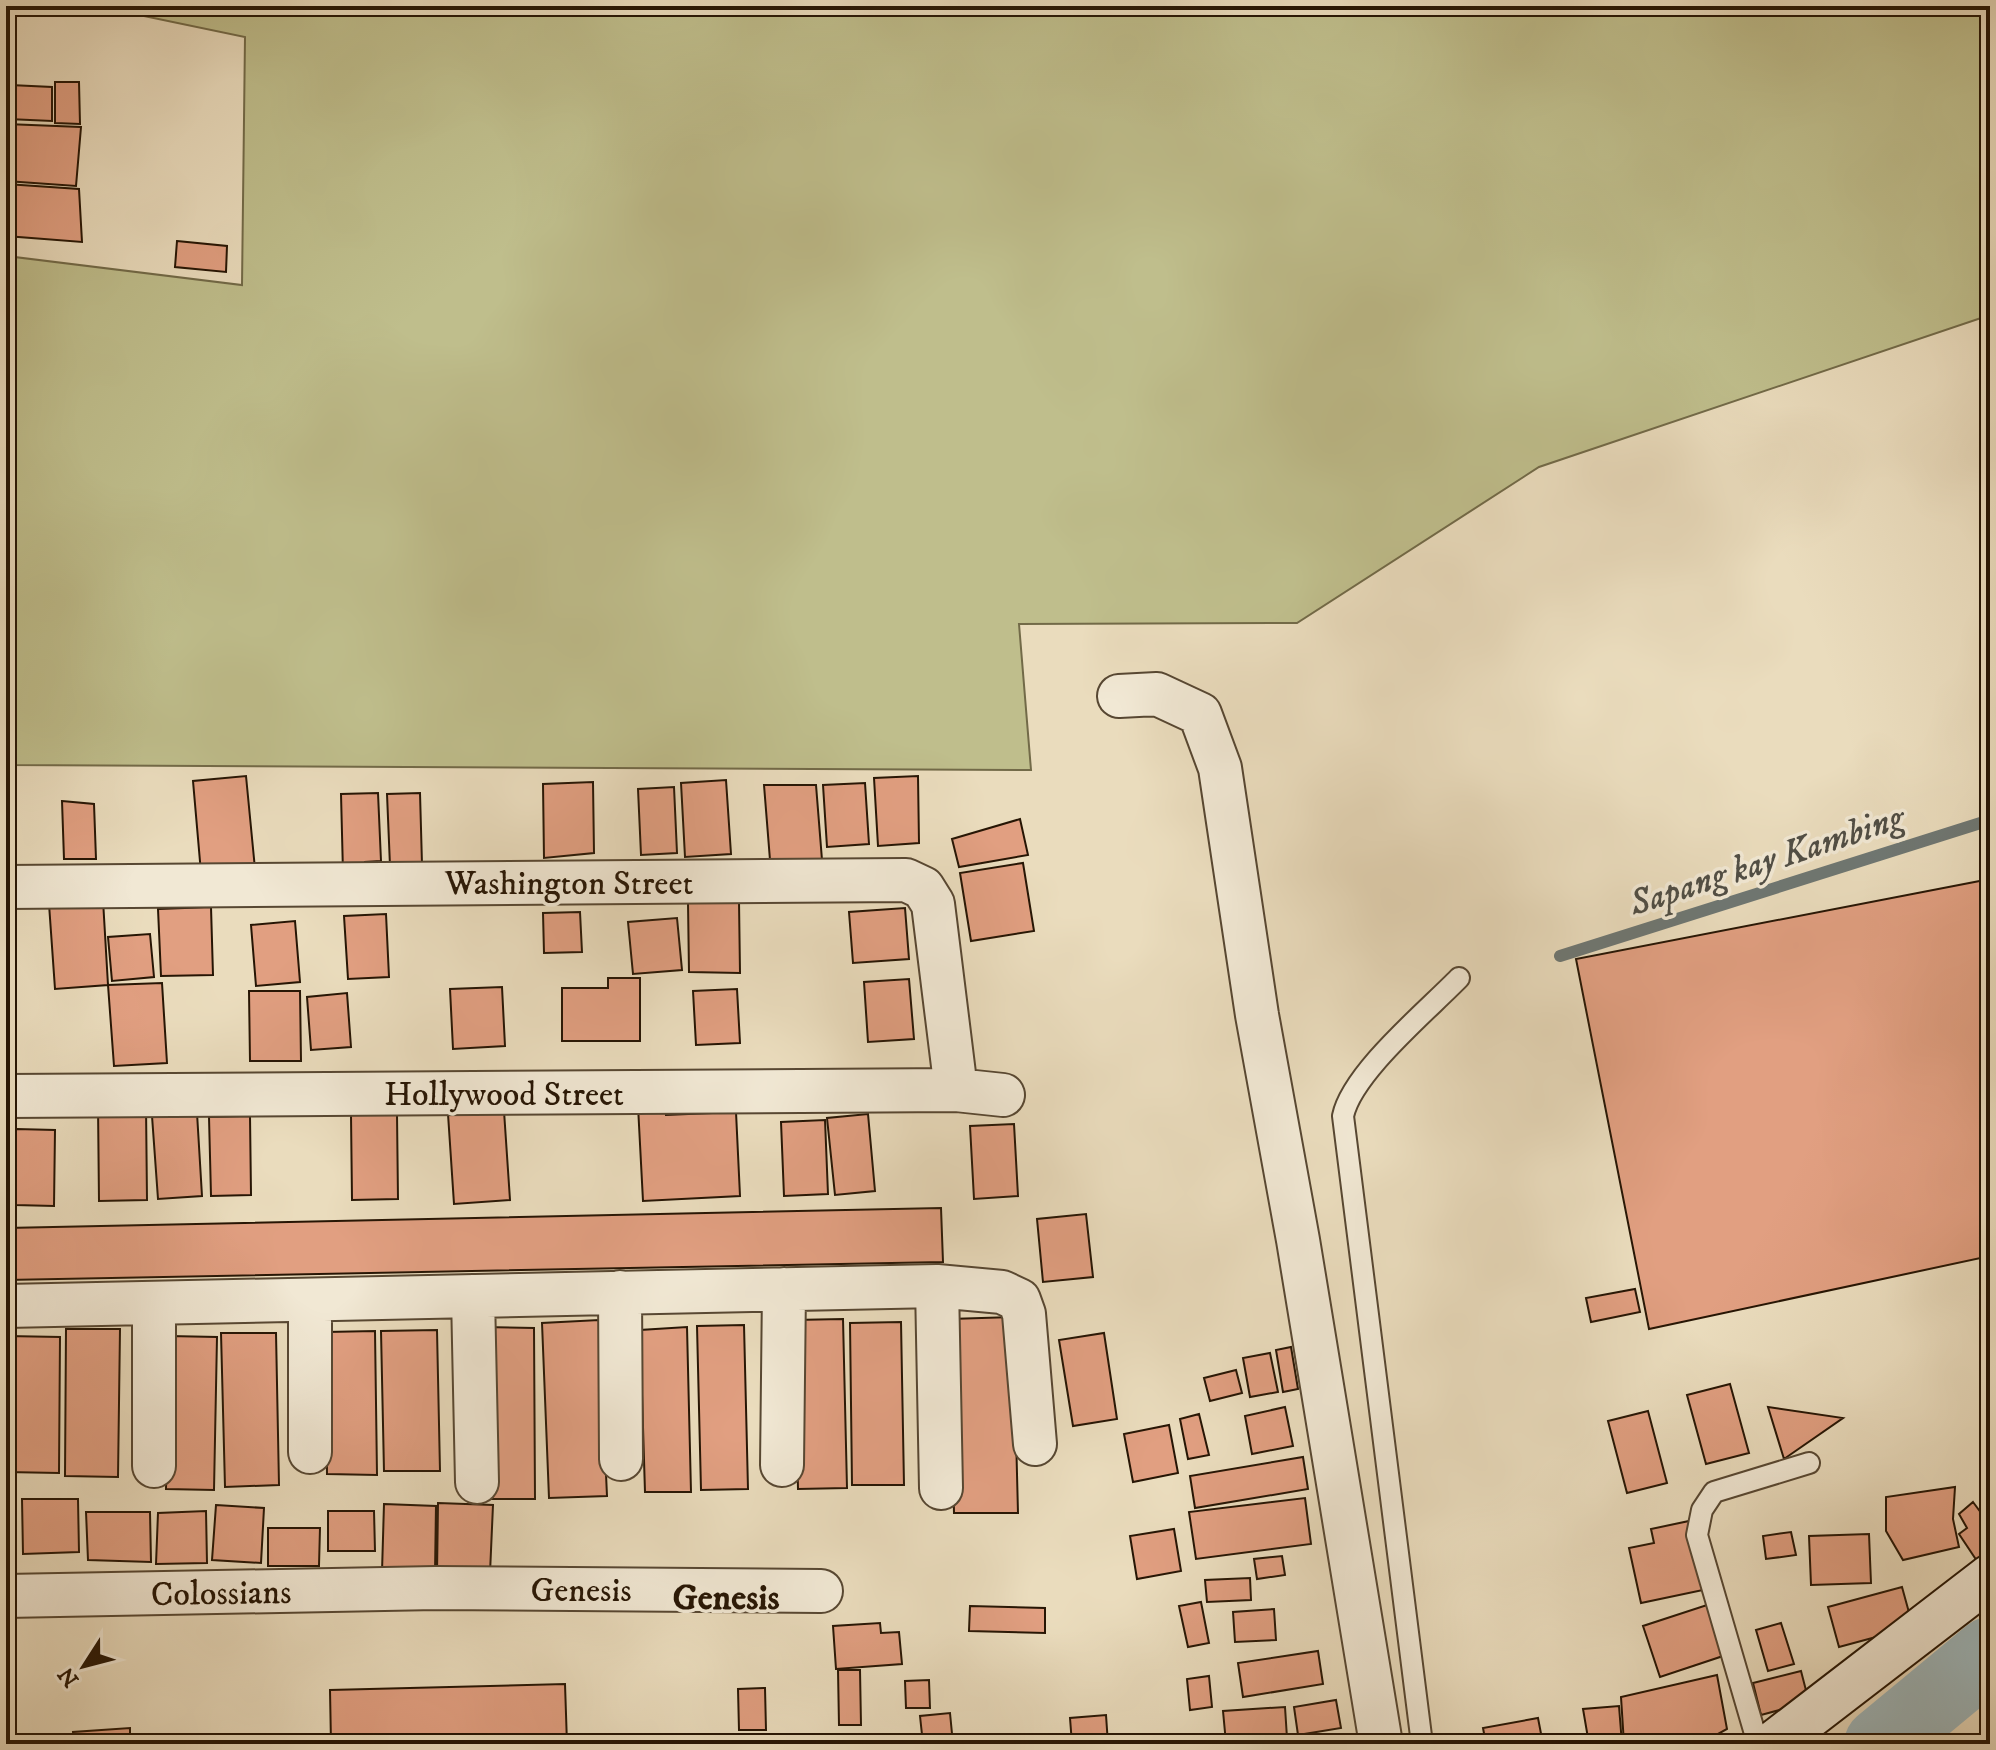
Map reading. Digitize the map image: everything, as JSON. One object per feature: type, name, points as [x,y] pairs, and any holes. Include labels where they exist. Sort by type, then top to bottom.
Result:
[{"type":"main road","points":[[1773,1744],[1990,1577]]},
{"type":"street","points":[[1119,696],[1157,694],[1200,714],[1220,768],[1257,1015],[1298,1240],[1381,1744]]},
{"type":"street","name":"Washington Street","points":[[6,887],[906,880],[923,888],[933,904],[956,1090]]},
{"type":"street","name":"Hollywood Street","points":[[6,1096],[956,1090],[1003,1095]]},
{"type":"street","points":[[937,1286],[941,1488]]},
{"type":"street","points":[[6,1306],[937,1286],[1002,1292],[1019,1300],[1024,1314],[1035,1444]]},
{"type":"street","points":[[782,1465],[784,1289]]},
{"type":"street","points":[[620,1292],[621,1459]]},
{"type":"street","points":[[473,1296],[477,1482]]},
{"type":"street","points":[[310,1300],[310,1452]]},
{"type":"street","points":[[154,1303],[154,1466]]},
{"type":"street","name":"Genesis","points":[[436,1588],[821,1591]]},
{"type":"street","name":"Colossians","points":[[6,1596],[436,1588]]},
{"type":"lane","points":[[1422,1744],[1343,1116],[1346,1101],[1372,1066],[1459,978]]},
{"type":"lane","points":[[1758,1744],[1697,1535],[1702,1510],[1714,1492],[1809,1463]]},
{"type":"shaded area","points":[[96,6],[1990,6],[1990,315],[1539,467],[1297,623],[1019,624],[1031,770],[6,765],[6,256],[242,285],[245,37]]},
{"type":"building","points":[[55,82],[79,82],[80,124],[55,123]]},
{"type":"building","points":[[10,85],[52,87],[52,121],[8,119]]},
{"type":"building","points":[[6,124],[81,127],[76,186],[6,181]]},
{"type":"building","points":[[6,184],[79,189],[82,242],[6,236]]},
{"type":"building","points":[[177,241],[227,246],[226,272],[175,267]]},
{"type":"building","points":[[246,776],[255,869],[201,873],[193,781]]},
{"type":"building","points":[[918,776],[919,843],[878,846],[874,778]]},
{"type":"building","points":[[726,780],[731,854],[685,857],[681,783]]},
{"type":"building","points":[[593,782],[594,853],[544,858],[543,784]]},
{"type":"building","points":[[865,783],[869,844],[827,847],[823,785]]},
{"type":"building","points":[[764,785],[816,785],[822,860],[770,860]]},
{"type":"building","points":[[674,787],[677,853],[641,855],[638,789]]},
{"type":"building","points":[[378,793],[381,861],[365,862],[365,872],[343,873],[341,794]]},
{"type":"building","points":[[420,793],[422,864],[390,866],[387,794]]},
{"type":"building","points":[[62,801],[94,804],[96,859],[64,859]]},
{"type":"building","points":[[1020,819],[1028,855],[959,867],[952,839]]},
{"type":"building","points":[[1023,863],[1034,931],[971,941],[960,873]]},
{"type":"building","points":[[1990,879],[1990,1256],[1649,1329],[1576,959]]},
{"type":"building","points":[[103,900],[108,985],[55,989],[49,904]]},
{"type":"building","points":[[739,901],[740,973],[689,972],[688,903]]},
{"type":"building","points":[[211,907],[213,975],[161,976],[158,909]]},
{"type":"building","points":[[905,908],[909,959],[853,963],[849,912]]},
{"type":"building","points":[[580,912],[582,952],[544,953],[543,913]]},
{"type":"building","points":[[386,914],[389,977],[348,979],[344,916]]},
{"type":"building","points":[[677,918],[682,970],[633,974],[628,922]]},
{"type":"building","points":[[295,921],[300,982],[256,986],[251,925]]},
{"type":"building","points":[[150,934],[154,977],[112,981],[108,937]]},
{"type":"building","points":[[608,978],[640,978],[640,1041],[562,1041],[562,988],[608,988]]},
{"type":"building","points":[[909,979],[914,1039],[868,1042],[864,982]]},
{"type":"building","points":[[162,983],[167,1063],[114,1066],[108,985]]},
{"type":"building","points":[[502,987],[505,1046],[453,1049],[450,989]]},
{"type":"building","points":[[737,989],[740,1043],[696,1045],[693,991]]},
{"type":"building","points":[[249,991],[300,991],[301,1061],[250,1061]]},
{"type":"building","points":[[347,993],[351,1047],[311,1050],[307,997]]},
{"type":"building","points":[[665,1104],[666,1115],[736,1112],[740,1196],[643,1201],[638,1106]]},
{"type":"building","points":[[98,1106],[146,1106],[147,1200],[99,1201]]},
{"type":"building","points":[[504,1111],[510,1200],[454,1204],[448,1114]]},
{"type":"building","points":[[197,1113],[202,1196],[158,1199],[152,1116]]},
{"type":"building","points":[[397,1114],[398,1199],[352,1200],[351,1115]]},
{"type":"building","points":[[868,1114],[875,1191],[835,1195],[827,1118]]},
{"type":"building","points":[[250,1116],[251,1195],[211,1196],[209,1117]]},
{"type":"building","points":[[825,1120],[828,1194],[784,1196],[781,1122]]},
{"type":"building","points":[[1014,1124],[1018,1196],[974,1199],[970,1126]]},
{"type":"building","points":[[16,1129],[55,1130],[54,1206],[15,1205]]},
{"type":"building","points":[[941,1208],[943,1262],[6,1280],[6,1228]]},
{"type":"building","points":[[1086,1214],[1093,1277],[1043,1282],[1037,1219]]},
{"type":"building","points":[[1635,1289],[1640,1312],[1591,1322],[1586,1298]]},
{"type":"building","points":[[1013,1317],[1018,1513],[954,1513],[950,1319]]},
{"type":"building","points":[[843,1319],[847,1488],[798,1489],[794,1320]]},
{"type":"building","points":[[599,1320],[607,1496],[549,1498],[542,1323]]},
{"type":"building","points":[[901,1322],[904,1485],[852,1485],[850,1323]]},
{"type":"building","points":[[744,1325],[748,1489],[701,1490],[697,1326]]},
{"type":"building","points":[[482,1327],[534,1328],[535,1499],[483,1499]]},
{"type":"building","points":[[687,1327],[691,1492],[645,1492],[640,1330]]},
{"type":"building","points":[[66,1329],[120,1329],[118,1477],[65,1476]]},
{"type":"building","points":[[437,1330],[440,1471],[384,1471],[381,1331]]},
{"type":"building","points":[[375,1331],[377,1475],[327,1474],[326,1332]]},
{"type":"building","points":[[221,1333],[276,1333],[279,1485],[225,1487]]},
{"type":"building","points":[[1104,1333],[1117,1419],[1073,1426],[1059,1340]]},
{"type":"building","points":[[7,1336],[60,1337],[59,1473],[6,1472]]},
{"type":"building","points":[[169,1336],[217,1337],[214,1490],[166,1489]]},
{"type":"building","points":[[1291,1347],[1298,1389],[1283,1392],[1276,1350]]},
{"type":"building","points":[[1270,1353],[1278,1392],[1250,1397],[1243,1358]]},
{"type":"building","points":[[1236,1370],[1242,1393],[1210,1401],[1204,1378]]},
{"type":"building","points":[[1730,1384],[1749,1453],[1706,1464],[1687,1395]]},
{"type":"building","points":[[1285,1407],[1293,1446],[1252,1454],[1245,1416]]},
{"type":"building","points":[[1768,1407],[1843,1418],[1784,1459]]},
{"type":"building","points":[[1648,1411],[1667,1483],[1627,1493],[1608,1421]]},
{"type":"building","points":[[1199,1414],[1209,1455],[1188,1459],[1180,1419]]},
{"type":"building","points":[[1169,1425],[1178,1473],[1133,1482],[1124,1434]]},
{"type":"building","points":[[1303,1457],[1308,1489],[1195,1508],[1190,1476]]},
{"type":"building","points":[[1955,1487],[1953,1519],[1959,1547],[1903,1560],[1886,1531],[1886,1497]]},
{"type":"building","points":[[1305,1498],[1311,1544],[1196,1559],[1189,1512]]},
{"type":"building","points":[[22,1499],[78,1499],[79,1552],[23,1554]]},
{"type":"building","points":[[1973,1502],[1990,1525],[1990,1550],[1977,1561],[1959,1534],[1967,1528],[1959,1514]]},
{"type":"building","points":[[438,1503],[493,1505],[490,1573],[437,1574]]},
{"type":"building","points":[[384,1504],[436,1506],[435,1573],[382,1572]]},
{"type":"building","points":[[216,1505],[264,1508],[261,1563],[212,1560]]},
{"type":"building","points":[[206,1511],[207,1563],[156,1564],[158,1513]]},
{"type":"building","points":[[328,1511],[374,1511],[375,1551],[328,1551]]},
{"type":"building","points":[[86,1512],[150,1512],[151,1562],[88,1560]]},
{"type":"building","points":[[1689,1521],[1703,1590],[1641,1603],[1629,1548],[1654,1543],[1651,1529]]},
{"type":"building","points":[[268,1528],[320,1528],[319,1566],[268,1566]]},
{"type":"building","points":[[1174,1529],[1181,1571],[1137,1579],[1130,1536]]},
{"type":"building","points":[[1791,1532],[1796,1555],[1766,1559],[1763,1536]]},
{"type":"building","points":[[1869,1534],[1871,1583],[1811,1585],[1809,1536]]},
{"type":"building","points":[[1282,1556],[1285,1575],[1257,1579],[1254,1559]]},
{"type":"building","points":[[1250,1578],[1251,1600],[1207,1602],[1205,1580]]},
{"type":"building","points":[[1902,1587],[1913,1627],[1839,1647],[1828,1607]]},
{"type":"building","points":[[1201,1602],[1209,1643],[1188,1647],[1179,1606]]},
{"type":"building","points":[[1707,1605],[1723,1656],[1660,1677],[1643,1626]]},
{"type":"building","points":[[970,1606],[1045,1608],[1045,1633],[969,1631]]},
{"type":"building","points":[[1274,1609],[1276,1640],[1235,1642],[1233,1612]]},
{"type":"building","points":[[880,1623],[881,1633],[899,1632],[902,1664],[836,1669],[833,1626]]},
{"type":"building","points":[[1781,1623],[1794,1664],[1768,1671],[1756,1630]]},
{"type":"building","points":[[1318,1651],[1323,1684],[1243,1697],[1238,1663]]},
{"type":"building","points":[[838,1670],[860,1670],[861,1725],[839,1725]]},
{"type":"building","points":[[1801,1671],[1809,1702],[1761,1715],[1753,1683]]},
{"type":"building","points":[[1717,1675],[1727,1729],[1716,1735],[1718,1744],[1624,1744],[1621,1697]]},
{"type":"building","points":[[1209,1676],[1212,1707],[1190,1710],[1187,1679]]},
{"type":"building","points":[[929,1680],[930,1708],[906,1708],[905,1681]]},
{"type":"building","points":[[565,1684],[567,1744],[331,1744],[330,1690]]},
{"type":"building","points":[[765,1688],[766,1730],[739,1730],[738,1689]]},
{"type":"building","points":[[1336,1700],[1341,1728],[1298,1735],[1294,1707]]},
{"type":"building","points":[[1619,1706],[1622,1744],[1589,1744],[1583,1709]]},
{"type":"building","points":[[1285,1707],[1287,1738],[1226,1743],[1223,1711]]},
{"type":"building","points":[[950,1713],[953,1744],[923,1744],[920,1716]]},
{"type":"building","points":[[1106,1715],[1108,1744],[1072,1744],[1070,1718]]},
{"type":"building","points":[[1538,1718],[1543,1744],[1486,1744],[1483,1728]]},
{"type":"building","points":[[130,1728],[130,1744],[74,1744],[73,1732]]},
{"type":"building","points":[[892,1734],[917,1734],[917,1744],[893,1744]]},
{"type":"waterway","name":"Sapang kay Kambing","points":[[1560,956],[1990,820]]},
{"type":"waterway","points":[[1880,1744],[1990,1653]]},
{"type":"district","name":"Genesis","points":[[726,1596]]}]
